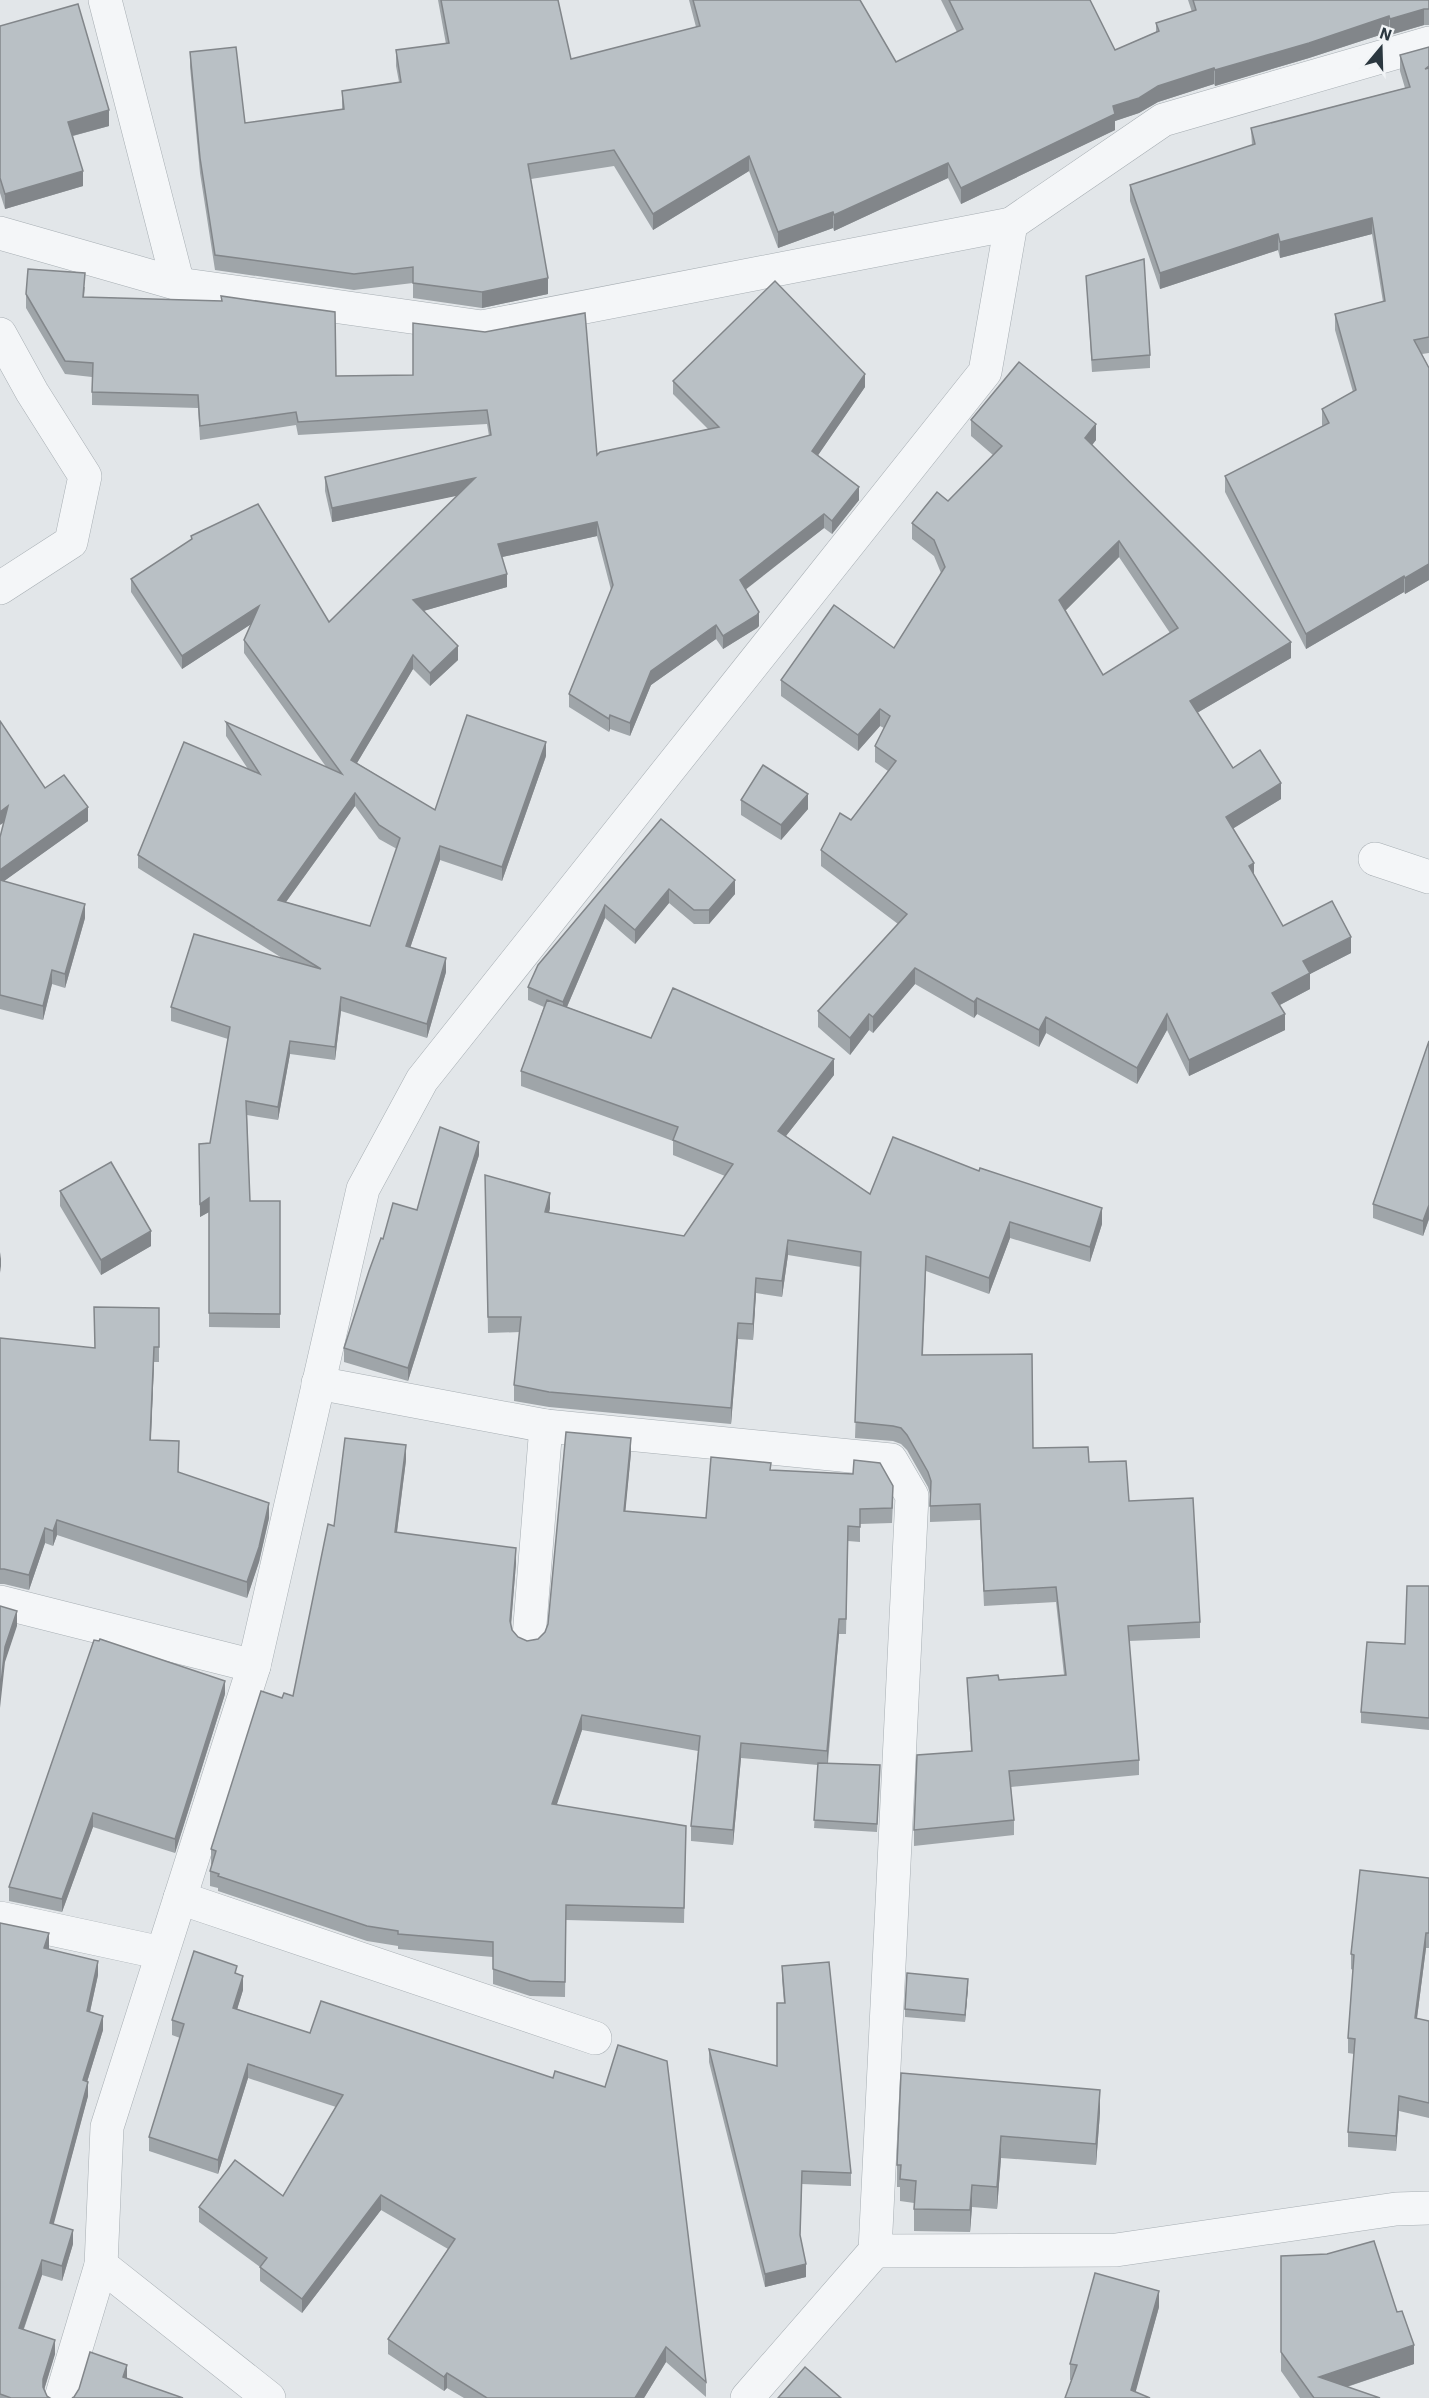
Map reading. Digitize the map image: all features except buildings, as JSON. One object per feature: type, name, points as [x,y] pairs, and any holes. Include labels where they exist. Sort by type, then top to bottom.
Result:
[{"type":"street","points":[[105,0],[178,284]]},
{"type":"street","points":[[0,233],[178,284],[482,327],[1011,224],[1163,120],[1429,43]]},
{"type":"street","points":[[61,2398],[101,2265],[107,2127],[254,1666],[363,1189],[422,1080],[985,372],[1011,224]]},
{"type":"street","points":[[0,334],[32,392],[85,476],[71,542],[0,588]]},
{"type":"street","points":[[1375,859],[1429,877]]},
{"type":"street","points":[[318,1383],[546,1426],[891,1460],[912,1496],[875,2251],[747,2398]]},
{"type":"street","points":[[529,1637],[546,1426]]},
{"type":"street","points":[[0,1602],[254,1666]]},
{"type":"street","points":[[180,1898],[595,2038]]},
{"type":"street","points":[[0,1918],[162,1953]]},
{"type":"street","points":[[875,2251],[1116,2250],[1396,2209],[1429,2208]]},
{"type":"street","points":[[101,2265],[269,2398]]}]
